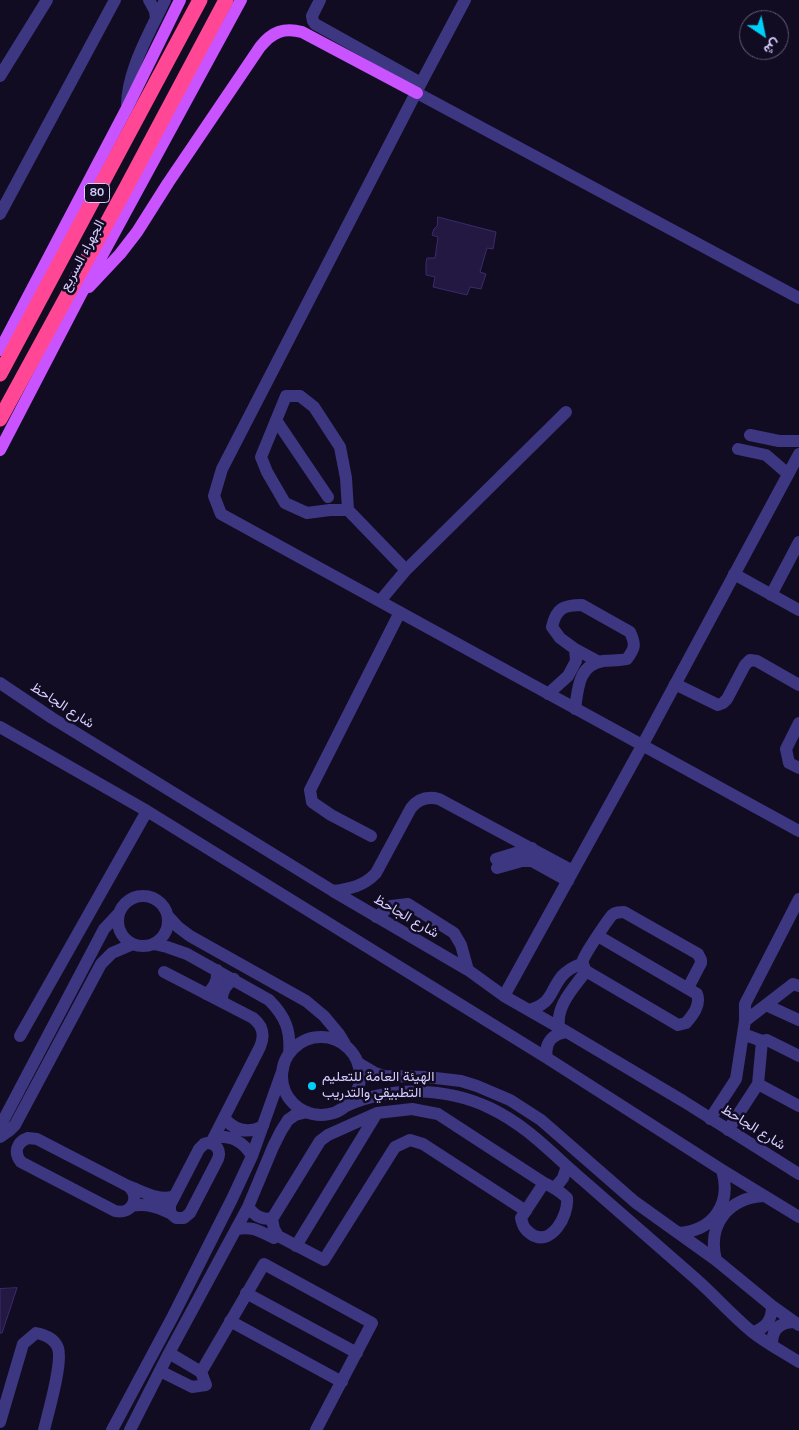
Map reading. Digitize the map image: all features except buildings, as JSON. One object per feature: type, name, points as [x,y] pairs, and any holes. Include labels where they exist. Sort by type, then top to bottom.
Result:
[{"type":"highway","name":"الجهراء السريع","points":[[0,374],[200,0]]},
{"type":"highway","name":"الجهراء السريع","points":[[0,419],[128,186],[226,0]]},
{"type":"main road","points":[[0,350],[127,108],[180,0]]},
{"type":"main road","name":"الجهراء السريع","points":[[0,450],[80,296],[241,0]]},
{"type":"main road","points":[[80,296],[138,232],[168,183],[260,46],[274,33],[292,29],[302,32],[419,88]]},
{"type":"street","points":[[0,76],[47,0]]},
{"type":"street","points":[[0,214],[115,0]]},
{"type":"street","points":[[149,0],[155,11],[156,19]]},
{"type":"street","points":[[127,108],[130,78],[165,0]]},
{"type":"street","points":[[320,0],[312,16],[315,24],[419,88],[799,298]]},
{"type":"street","points":[[465,0],[222,469],[214,496],[221,514],[799,831]]},
{"type":"street","points":[[348,510],[307,513],[285,503],[267,472],[261,457],[286,396],[300,396],[314,407],[340,446],[346,478],[348,510],[406,570]]},
{"type":"street","points":[[380,600],[406,570],[566,412]]},
{"type":"street","points":[[276,420],[328,497]]},
{"type":"street","points":[[750,434],[778,442],[799,441]]},
{"type":"street","points":[[738,449],[766,454],[788,474]]},
{"type":"street","points":[[504,996],[642,746],[799,454]]},
{"type":"street","points":[[314,512],[346,478]]},
{"type":"street","points":[[771,595],[799,542]]},
{"type":"street","points":[[734,574],[799,610]]},
{"type":"street","points":[[576,709],[579,682],[583,674],[593,664],[627,659],[634,650],[634,640],[630,632],[582,605],[562,607],[555,616],[552,627],[560,638],[575,649],[599,662]]},
{"type":"street","points":[[372,836],[331,815],[312,802],[310,790],[400,612]]},
{"type":"street","points":[[548,694],[568,676],[576,661],[575,649]]},
{"type":"street","points":[[675,684],[718,704],[723,703],[745,665],[750,660],[757,660],[799,685]]},
{"type":"street","name":"شارع الجاحظ","points":[[0,683],[52,718],[333,891],[468,970],[504,996],[563,1029],[799,1174]]},
{"type":"street","points":[[799,723],[786,749],[789,763],[799,768]]},
{"type":"street","points":[[0,727],[147,811],[547,1058],[799,1217]]},
{"type":"street","points":[[333,891],[358,886],[371,878],[376,873],[411,808],[415,803],[426,798],[439,799],[532,848],[570,876]]},
{"type":"street","points":[[20,1036],[147,811]]},
{"type":"street","points":[[532,848],[497,864],[532,861],[570,876]]},
{"type":"street","points":[[141,895],[155,898],[166,909],[168,916],[167,929],[160,940],[147,946],[133,944],[126,940],[117,921],[122,906],[127,901],[141,895]]},
{"type":"street","points":[[710,1119],[736,1079],[746,1021],[745,1004],[799,899]]},
{"type":"street","points":[[376,917],[391,906],[408,904],[454,933],[462,945],[468,970]]},
{"type":"street","points":[[547,1058],[546,1052],[550,1040],[563,1029],[558,1019],[562,1005],[585,967],[598,936],[613,915],[621,912],[696,952],[700,957],[701,963],[688,988]]},
{"type":"street","points":[[0,1124],[104,929],[119,913]]},
{"type":"street","points":[[168,916],[184,932],[196,940],[306,1001],[324,1016],[358,1062],[360,1081],[353,1099],[346,1106]]},
{"type":"street","points":[[529,1010],[540,1007],[550,997],[563,975],[572,967],[585,967],[678,1025],[688,1021],[699,1002],[696,994],[598,936]]},
{"type":"street","points":[[0,1137],[10,1130],[18,1118],[101,964],[112,953],[133,944]]},
{"type":"street","points":[[112,1430],[173,1316],[252,1156],[289,1054],[288,1030],[278,1008],[270,1000],[180,951],[154,944]]},
{"type":"street","points":[[206,994],[216,983],[217,970]]},
{"type":"street","points":[[164,972],[257,1022],[263,1036],[260,1046],[212,1140]]},
{"type":"street","points":[[222,1002],[226,985],[234,979]]},
{"type":"street","points":[[746,1021],[793,984],[799,986]]},
{"type":"street","points":[[766,1005],[799,1020]]},
{"type":"street","points":[[744,1034],[762,1041],[767,1040],[799,1056]]},
{"type":"street","points":[[289,1054],[300,1043],[315,1037],[336,1039],[345,1044]]},
{"type":"street","points":[[728,1130],[758,1084],[762,1041]]},
{"type":"street","points":[[358,1062],[384,1076],[427,1076],[460,1081],[494,1092],[510,1100],[541,1120],[614,1185],[656,1218],[716,1260],[796,1324]]},
{"type":"street","points":[[283,1069],[282,1078],[287,1095],[299,1108],[307,1112],[327,1114],[370,1097],[394,1093],[426,1092],[458,1097],[488,1107],[518,1124],[545,1144],[581,1179],[753,1332],[799,1362]]},
{"type":"street","points":[[758,1084],[799,1106]]},
{"type":"street","points":[[526,1211],[423,1144],[410,1140],[395,1147],[324,1260],[278,1236],[272,1219],[320,1141],[328,1135],[376,1113],[412,1109],[438,1114],[554,1189],[567,1198],[566,1213],[553,1232],[546,1237],[540,1238],[523,1228],[521,1218],[526,1211],[554,1189],[563,1178],[567,1166]]},
{"type":"street","points":[[130,1430],[169,1353],[248,1207],[281,1131],[288,1120],[295,1115],[307,1112]]},
{"type":"street","points":[[296,1246],[376,1113]]},
{"type":"street","points":[[18,1118],[37,1139],[128,1186],[158,1198],[174,1196]]},
{"type":"street","points":[[224,1118],[235,1128],[242,1130],[256,1130],[263,1126]]},
{"type":"street","points":[[170,1213],[170,1205],[174,1196],[199,1149],[204,1144],[212,1140],[229,1137],[243,1144],[252,1156]]},
{"type":"street","points":[[37,1139],[28,1138],[18,1145],[17,1154],[21,1162],[115,1211],[124,1211],[132,1206],[145,1204],[170,1213],[180,1219],[188,1216],[190,1213],[218,1159],[219,1151],[212,1140]]},
{"type":"street","points":[[678,1233],[704,1226],[717,1213],[722,1205],[725,1188],[722,1170]]},
{"type":"street","points":[[554,1189],[570,1186],[581,1179]]},
{"type":"street","points":[[128,1186],[134,1193],[132,1206]]},
{"type":"street","points":[[716,1260],[714,1235],[720,1219],[732,1206],[739,1202],[755,1196],[764,1196]]},
{"type":"street","points":[[248,1207],[259,1218],[272,1219]]},
{"type":"street","points":[[236,1229],[249,1227],[274,1238],[278,1236]]},
{"type":"street","points":[[201,1372],[264,1264],[372,1322],[316,1430]]},
{"type":"street","points":[[246,1293],[357,1353]]},
{"type":"street","points":[[753,1332],[766,1326],[770,1320],[772,1306]]},
{"type":"street","points":[[230,1321],[342,1382]]},
{"type":"street","points":[[772,1344],[774,1331],[779,1325],[786,1322],[796,1324]]},
{"type":"street","points":[[0,1422],[23,1344],[36,1333],[48,1336],[57,1346],[60,1357],[44,1430]]},
{"type":"street","points":[[160,1371],[192,1387],[206,1385],[201,1372],[169,1353]]},
{"type":"place","name":"الهيئة العامة للتعليم التطبيقي والتدريب","points":[[312,1086]]}]
